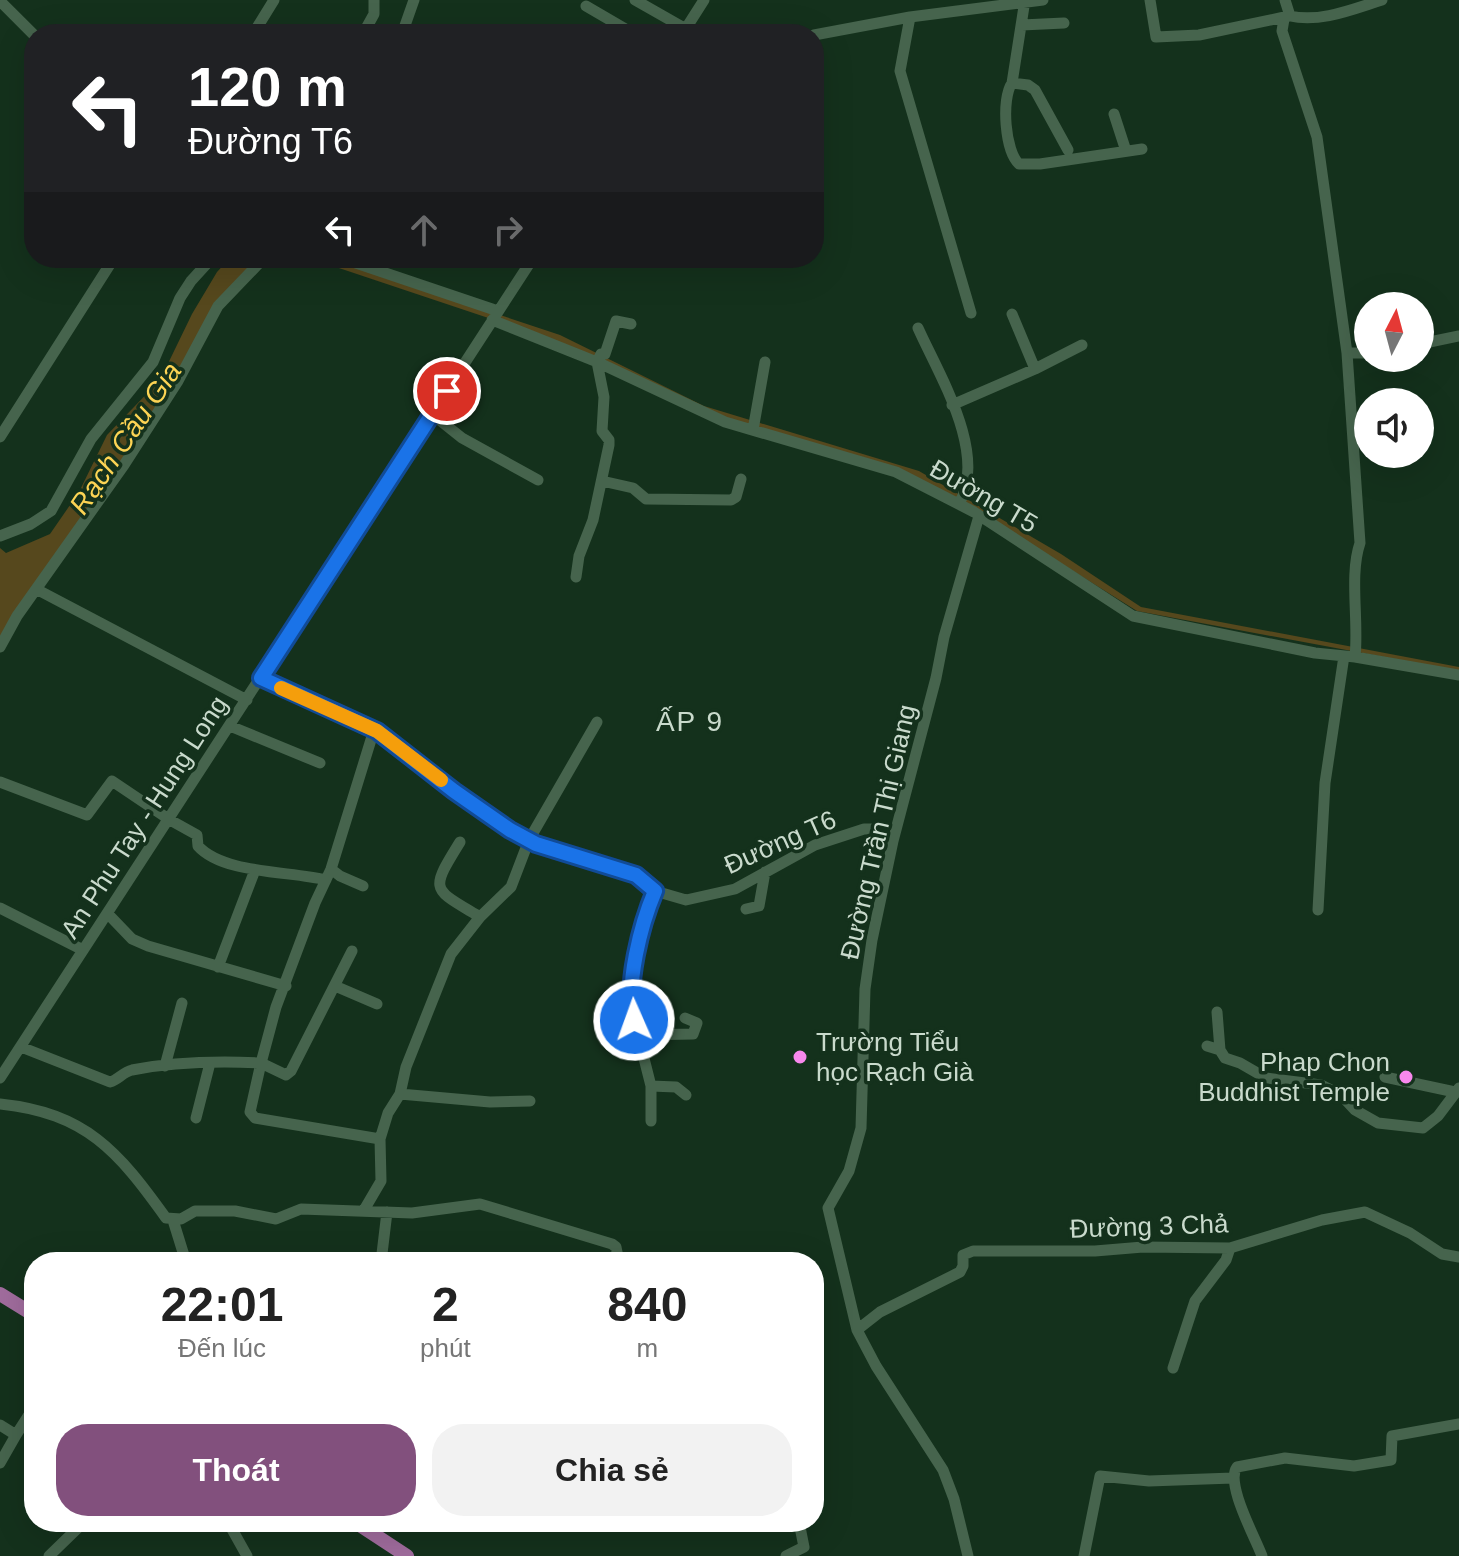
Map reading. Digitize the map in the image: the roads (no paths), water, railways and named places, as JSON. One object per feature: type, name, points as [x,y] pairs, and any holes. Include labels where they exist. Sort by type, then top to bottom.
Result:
[{"type":"main road","points":[[0,1294],[24,1309]]},
{"type":"main road","points":[[370,1532],[407,1556]]},
{"type":"street","points":[[259,24],[274,0]]},
{"type":"street","points":[[368,24],[374,14],[374,0]]},
{"type":"street","points":[[406,24],[414,0]]},
{"type":"street","points":[[635,0],[676,24]]},
{"type":"street","points":[[692,24],[704,0]]},
{"type":"street","points":[[824,33],[910,17],[1043,0]]},
{"type":"street","points":[[1150,0],[1156,37],[1199,35],[1287,17],[1336,15],[1382,0]]},
{"type":"street","points":[[1285,0],[1287,17],[1282,31],[1317,137],[1347,353],[1359,514],[1360,547],[1355,556],[1353,652],[1325,783],[1318,910]]},
{"type":"street","points":[[1,1],[24,25]]},
{"type":"street","points":[[1025,1],[1012,83],[1006,94],[1013,156],[1019,164],[1040,164],[1142,149]]},
{"type":"street","points":[[586,6],[617,24]]},
{"type":"street","points":[[910,17],[900,71],[971,313]]},
{"type":"street","points":[[1022,25],[1064,23]]},
{"type":"street","points":[[1012,83],[1028,85],[1035,90],[1068,150]]},
{"type":"street","points":[[1114,114],[1126,151]]},
{"type":"street","points":[[0,437],[108,268]]},
{"type":"street","points":[[0,536],[41,519],[51,511],[91,439],[153,362],[180,298],[203,268]]},
{"type":"street","points":[[0,647],[17,616],[147,430],[178,381],[218,306],[254,268]]},
{"type":"street","name":"Đường T5","points":[[369,268],[496,314],[599,358],[691,407],[896,472],[961,501],[979,516],[1133,616],[1315,653],[1353,652],[1459,675]]},
{"type":"street","name":"An Phu Tay - Hung Long","points":[[0,1078],[526,268]]},
{"type":"street","points":[[1012,314],[1035,369]]},
{"type":"street","points":[[576,577],[577,564],[593,520],[609,440],[602,431],[604,397],[599,358],[605,354],[616,321],[631,324]]},
{"type":"street","points":[[918,328],[952,405],[968,457],[961,501]]},
{"type":"street","points":[[1434,341],[1459,336]]},
{"type":"street","points":[[952,405],[1082,345]]},
{"type":"street","points":[[1347,353],[1354,353]]},
{"type":"street","points":[[754,425],[765,362]]},
{"type":"street","points":[[432,414],[462,438],[538,480]]},
{"type":"street","points":[[602,481],[633,488],[646,499],[731,500],[736,497],[741,479]]},
{"type":"street","name":"Đường Trần Thị Giang","points":[[968,1556],[954,1499],[943,1470],[876,1366],[857,1330],[828,1208],[849,1171],[861,1128],[865,989],[893,841],[944,637],[979,516]]},
{"type":"street","points":[[36,589],[247,700]]},
{"type":"street","name":"Đường T6","points":[[261,678],[374,730],[466,799],[529,840],[636,875],[655,891],[686,900],[735,889],[815,845],[864,829],[873,829],[893,841]]},
{"type":"street","points":[[364,1210],[381,1181],[380,1139],[388,1113],[400,1094],[406,1067],[451,954],[480,917],[511,887],[529,840],[597,722]]},
{"type":"street","points":[[230,726],[320,763]]},
{"type":"street","points":[[374,730],[328,875],[276,1007],[250,1103],[251,1116],[380,1139]]},
{"type":"street","points":[[0,782],[10,783],[87,815],[112,781],[197,835],[201,850],[229,863],[255,870],[340,876],[363,886]]},
{"type":"street","points":[[460,842],[443,869],[439,889],[443,896],[480,917]]},
{"type":"street","points":[[218,967],[255,870]]},
{"type":"street","points":[[746,909],[759,906],[765,872]]},
{"type":"street","points":[[651,1121],[651,1086],[630,996],[647,912],[655,891]]},
{"type":"street","points":[[0,908],[83,950]]},
{"type":"street","points":[[108,914],[132,939],[286,986]]},
{"type":"street","points":[[21,1047],[110,1082],[127,1071],[210,1063],[261,1063],[286,1075],[291,1071],[352,951]]},
{"type":"street","points":[[335,986],[377,1004]]},
{"type":"street","points":[[165,1066],[182,1003]]},
{"type":"street","points":[[1217,1012],[1222,1056],[1262,1077],[1309,1082],[1328,1088],[1341,1095],[1362,1115],[1383,1125],[1421,1129],[1438,1116],[1457,1090],[1385,1077]]},
{"type":"street","points":[[639,1035],[693,1034],[697,1023],[685,1018]]},
{"type":"street","points":[[1207,1046],[1220,1050]]},
{"type":"street","points":[[196,1118],[210,1063]]},
{"type":"street","points":[[651,1086],[676,1087],[686,1095]]},
{"type":"street","points":[[400,1094],[490,1102],[530,1101]]},
{"type":"street","points":[[0,1104],[44,1111],[86,1131],[110,1147],[166,1218],[173,1220],[195,1211],[235,1211],[276,1219],[301,1209],[412,1213],[480,1204],[616,1247]]},
{"type":"street","points":[[382,1252],[387,1212]]},
{"type":"street","name":"Đường 3 Chả","points":[[857,1330],[880,1312],[960,1272],[963,1255],[973,1251],[1230,1248],[1322,1220],[1365,1212],[1410,1233],[1442,1254],[1459,1257]]},
{"type":"street","points":[[173,1220],[183,1252]]},
{"type":"street","points":[[613,1252],[616,1247]]},
{"type":"street","points":[[616,1247],[617,1252]]},
{"type":"street","points":[[1173,1368],[1195,1301],[1226,1260],[1230,1248]]},
{"type":"street","points":[[0,1463],[24,1423]]},
{"type":"street","points":[[1262,1556],[1233,1478],[1237,1467],[1285,1458],[1354,1466],[1391,1460],[1392,1436],[1459,1424]]},
{"type":"street","points":[[0,1425],[16,1435]]},
{"type":"street","points":[[1084,1556],[1100,1476],[1149,1481],[1233,1478]]},
{"type":"street","points":[[49,1556],[74,1532]]},
{"type":"street","points":[[234,1532],[247,1556]]},
{"type":"street","points":[[786,1556],[804,1547],[801,1532]]},
{"type":"water","name":"Rạch Cầu Gia","points":[[221,268],[251,268],[212,308],[170,389],[0,639],[0,548],[6,553],[50,534],[79,492],[107,435],[160,380],[192,314]]},
{"type":"water","points":[[339,268],[359,268],[560,335],[704,406],[919,471],[1061,554],[1141,607],[1459,667],[1459,671],[1137,611],[918,478],[721,417],[515,327]]},
{"type":"place","name":"Trường Tiểu học Rạch Già","points":[[800,1057]]},
{"type":"place","name":"Phap Chon Buddhist Temple","points":[[1406,1077]]},
{"type":"district","name":"ẤP 9","points":[[690,721]]}]
